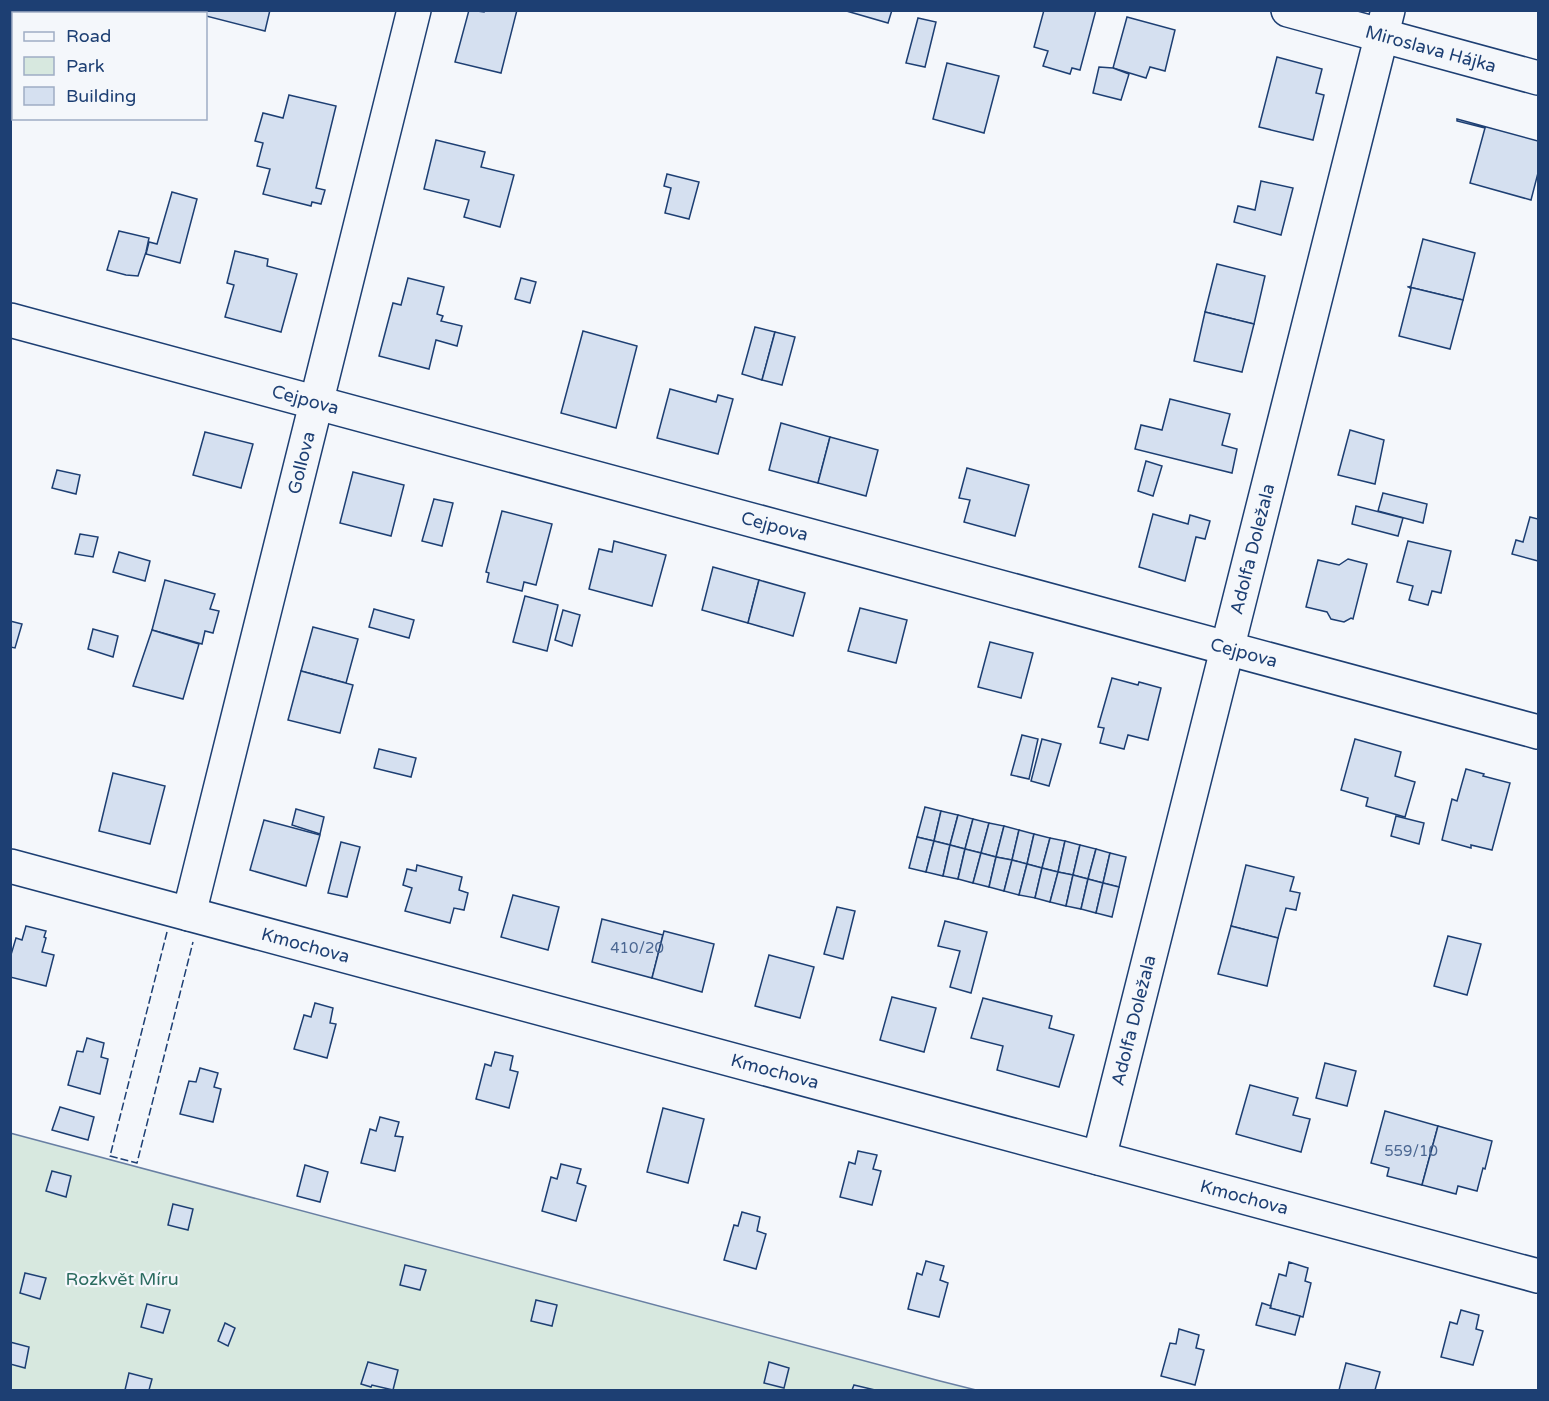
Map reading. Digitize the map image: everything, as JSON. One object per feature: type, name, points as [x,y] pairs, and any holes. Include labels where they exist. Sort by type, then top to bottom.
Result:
[{"type":"street","name":"Gollova","points":[[189,914],[414,10]]},
{"type":"street","name":"Miroslava Hájka","points":[[1288,10],[1385,23],[1539,78]]},
{"type":"street","name":"Adolfa Doležala","points":[[1099,1158],[1385,23]]},
{"type":"street","name":"Cejpova","points":[[10,320],[1539,732]]},
{"type":"street","name":"Kmochova","points":[[10,866],[1539,1276]]},
{"type":"green space","name":"Rozkvět Míru","points":[[10,1133],[940,1381],[976,1390],[11,1390]]},
{"type":"building","points":[[197,10],[270,10],[265,31],[207,16],[207,12],[196,12]]},
{"type":"building","points":[[469,10],[484,12],[484,10],[517,10],[501,73],[455,62]]},
{"type":"building","points":[[843,10],[892,10],[888,23]]},
{"type":"building","points":[[1044,10],[1096,10],[1080,70],[1072,68],[1070,74],[1043,66],[1048,51],[1034,47]]},
{"type":"building","points":[[1127,17],[1175,30],[1165,71],[1150,67],[1146,78],[1113,68]]},
{"type":"building","points":[[918,18],[936,22],[925,67],[906,63]]},
{"type":"building","points":[[1277,57],[1322,69],[1316,93],[1324,95],[1313,140],[1259,127]]},
{"type":"building","points":[[947,63],[999,76],[984,133],[933,119]]},
{"type":"building","points":[[1099,67],[1113,68],[1129,74],[1121,100],[1093,93]]},
{"type":"building","points":[[289,95],[336,106],[316,188],[325,190],[321,204],[312,202],[311,206],[263,194],[270,169],[257,166],[263,143],[255,141],[263,113],[283,118]]},
{"type":"building","points":[[1457,119],[1538,141],[1538,173],[1531,200],[1470,183],[1485,128],[1457,121]]},
{"type":"building","points":[[436,140],[485,152],[481,167],[514,175],[500,227],[464,217],[469,200],[424,189]]},
{"type":"building","points":[[667,174],[699,182],[689,219],[665,213],[671,188],[664,186]]},
{"type":"building","points":[[1261,181],[1293,188],[1281,235],[1234,222],[1238,206],[1255,210]]},
{"type":"building","points":[[172,192],[197,199],[180,263],[146,254],[149,242],[157,244]]},
{"type":"building","points":[[119,231],[149,238],[138,276],[107,270]]},
{"type":"building","points":[[1423,239],[1475,253],[1463,300],[1409,287]]},
{"type":"building","points":[[235,251],[268,259],[267,266],[297,274],[281,332],[225,317],[234,285],[227,283]]},
{"type":"building","points":[[1217,264],[1265,276],[1254,324],[1205,312]]},
{"type":"building","points":[[408,278],[444,287],[437,314],[443,316],[441,321],[462,326],[457,346],[436,340],[429,369],[379,356],[393,303],[401,305]]},
{"type":"building","points":[[521,278],[536,282],[530,303],[515,299]]},
{"type":"building","points":[[1409,287],[1463,300],[1450,349],[1399,336],[1411,289]]},
{"type":"building","points":[[1205,312],[1254,324],[1242,372],[1194,361]]},
{"type":"building","points":[[755,327],[775,332],[762,380],[742,374]]},
{"type":"building","points":[[583,331],[637,346],[616,428],[561,413]]},
{"type":"building","points":[[775,332],[795,337],[782,385],[762,380]]},
{"type":"building","points":[[670,389],[716,402],[718,395],[733,399],[718,454],[657,438]]},
{"type":"building","points":[[1170,399],[1230,414],[1222,445],[1237,449],[1232,473],[1135,449],[1141,425],[1162,430]]},
{"type":"building","points":[[781,423],[830,437],[818,483],[769,470]]},
{"type":"building","points":[[1350,430],[1384,440],[1375,484],[1338,475]]},
{"type":"building","points":[[205,432],[253,444],[241,488],[193,475]]},
{"type":"building","points":[[830,437],[878,450],[866,496],[818,483]]},
{"type":"building","points":[[1146,461],[1162,466],[1153,496],[1138,491]]},
{"type":"building","points":[[967,468],[1029,485],[1015,536],[964,522],[970,500],[959,498]]},
{"type":"building","points":[[57,470],[80,475],[76,494],[52,488]]},
{"type":"building","points":[[353,472],[404,485],[391,536],[340,523]]},
{"type":"building","points":[[1383,493],[1427,504],[1423,523],[1378,511]]},
{"type":"building","points":[[434,499],[453,503],[442,546],[422,541]]},
{"type":"building","points":[[1356,506],[1403,518],[1398,536],[1352,524]]},
{"type":"building","points":[[502,511],[552,524],[536,585],[524,582],[522,591],[487,582],[489,573],[486,572]]},
{"type":"building","points":[[1153,514],[1188,524],[1190,515],[1210,521],[1205,539],[1196,537],[1185,581],[1139,567]]},
{"type":"building","points":[[1530,517],[1538,519],[1538,561],[1512,554],[1516,540],[1523,542]]},
{"type":"building","points":[[80,534],[98,537],[93,557],[75,554]]},
{"type":"building","points":[[614,541],[666,555],[652,606],[589,589],[599,549],[612,552]]},
{"type":"building","points":[[1408,541],[1451,551],[1441,593],[1432,591],[1428,605],[1409,600],[1413,586],[1397,582]]},
{"type":"building","points":[[119,552],[150,561],[145,581],[113,572]]},
{"type":"building","points":[[1348,559],[1367,564],[1353,619],[1344,622],[1331,619],[1327,612],[1306,607],[1318,560],[1339,565]]},
{"type":"building","points":[[713,567],[759,580],[748,623],[702,610]]},
{"type":"building","points":[[165,580],[215,594],[210,609],[219,611],[213,633],[205,631],[202,644],[152,630]]},
{"type":"building","points":[[759,580],[805,593],[793,636],[748,623]]},
{"type":"building","points":[[525,596],[558,605],[547,651],[513,642]]},
{"type":"building","points":[[860,608],[907,620],[896,663],[848,651]]},
{"type":"building","points":[[374,609],[414,620],[409,638],[369,627]]},
{"type":"building","points":[[563,610],[580,615],[572,646],[555,640]]},
{"type":"building","points":[[10,621],[22,624],[15,648],[10,647]]},
{"type":"building","points":[[313,627],[358,639],[346,683],[301,671]]},
{"type":"building","points":[[93,629],[118,636],[113,657],[88,649]]},
{"type":"building","points":[[152,630],[199,644],[183,699],[133,686]]},
{"type":"building","points":[[990,642],[1033,653],[1021,698],[978,687]]},
{"type":"building","points":[[301,671],[353,685],[340,733],[288,720]]},
{"type":"building","points":[[1112,678],[1161,688],[1148,740],[1128,735],[1124,749],[1100,743],[1104,728],[1098,727]]},
{"type":"building","points":[[1022,735],[1038,739],[1029,779],[1011,775]]},
{"type":"building","points":[[1042,739],[1061,744],[1049,786],[1031,781]]},
{"type":"building","points":[[1355,739],[1401,752],[1395,776],[1415,782],[1405,817],[1366,806],[1368,798],[1341,790]]},
{"type":"building","points":[[379,749],[416,758],[411,777],[374,768]]},
{"type":"building","points":[[1466,769],[1510,783],[1492,850],[1471,845],[1471,848],[1442,840],[1452,799],[1457,801]]},
{"type":"building","points":[[113,773],[165,786],[150,844],[99,831]]},
{"type":"building","points":[[925,807],[941,811],[934,841],[917,837]]},
{"type":"building","points":[[296,809],[324,817],[320,834],[292,825]]},
{"type":"building","points":[[941,811],[958,815],[950,845],[934,841]]},
{"type":"building","points":[[958,815],[973,819],[965,849],[950,845]]},
{"type":"building","points":[[1396,816],[1424,823],[1419,844],[1391,836]]},
{"type":"building","points":[[973,819],[989,823],[981,853],[965,849]]},
{"type":"building","points":[[264,820],[320,835],[306,886],[250,870]]},
{"type":"building","points":[[989,823],[1004,826],[996,857],[981,853]]},
{"type":"building","points":[[1004,826],[1019,830],[1012,860],[996,857]]},
{"type":"building","points":[[1019,830],[1034,834],[1027,864],[1012,860]]},
{"type":"building","points":[[1034,834],[1050,838],[1042,868],[1027,864]]},
{"type":"building","points":[[917,837],[934,841],[926,872],[909,868]]},
{"type":"building","points":[[1050,838],[1065,841],[1058,872],[1042,868]]},
{"type":"building","points":[[934,841],[950,845],[943,876],[926,872]]},
{"type":"building","points":[[1065,841],[1080,845],[1073,875],[1058,872]]},
{"type":"building","points":[[341,842],[360,847],[347,897],[328,893]]},
{"type":"building","points":[[950,845],[965,849],[958,879],[943,876]]},
{"type":"building","points":[[1080,845],[1096,849],[1088,879],[1073,875]]},
{"type":"building","points":[[965,849],[981,853],[973,883],[958,879]]},
{"type":"building","points":[[1096,849],[1110,853],[1103,883],[1088,879]]},
{"type":"building","points":[[981,853],[996,857],[989,887],[973,883]]},
{"type":"building","points":[[1110,853],[1126,857],[1119,887],[1103,883]]},
{"type":"building","points":[[996,857],[1012,860],[1004,891],[989,887]]},
{"type":"building","points":[[1012,860],[1027,864],[1019,895],[1004,891]]},
{"type":"building","points":[[1027,864],[1042,868],[1035,898],[1019,895]]},
{"type":"building","points":[[417,865],[462,877],[459,890],[468,893],[464,910],[454,908],[450,923],[405,911],[412,888],[403,885],[407,869],[416,871]]},
{"type":"building","points":[[1246,865],[1294,877],[1290,891],[1300,893],[1296,910],[1286,908],[1278,938],[1231,926]]},
{"type":"building","points":[[1042,868],[1058,872],[1050,902],[1035,898]]},
{"type":"building","points":[[1058,872],[1073,875],[1066,906],[1050,902]]},
{"type":"building","points":[[1073,875],[1088,879],[1081,909],[1066,906]]},
{"type":"building","points":[[1088,879],[1103,883],[1096,913],[1081,909]]},
{"type":"building","points":[[1103,883],[1119,887],[1112,917],[1096,913]]},
{"type":"building","points":[[513,895],[559,907],[548,950],[501,937]]},
{"type":"building","points":[[837,907],[855,911],[843,959],[824,954]]},
{"type":"building","points":[[602,919],[663,935],[652,978],[592,962]]},
{"type":"building","points":[[945,921],[987,932],[971,993],[950,987],[960,951],[938,946]]},
{"type":"building","points":[[26,926],[46,931],[42,952],[54,955],[46,986],[10,977],[10,958],[16,938],[22,940]]},
{"type":"building","points":[[1231,926],[1278,938],[1267,986],[1218,974]]},
{"type":"building","points":[[664,931],[714,944],[702,992],[652,978]]},
{"type":"building","points":[[1448,936],[1481,944],[1467,995],[1434,986]]},
{"type":"building","points":[[769,955],[814,967],[800,1018],[755,1006]]},
{"type":"building","points":[[892,997],[936,1008],[924,1052],[880,1040]]},
{"type":"building","points":[[983,998],[1052,1016],[1049,1028],[1074,1035],[1059,1087],[997,1070],[1003,1046],[971,1038]]},
{"type":"building","points":[[315,1003],[333,1008],[330,1023],[336,1024],[327,1058],[294,1049],[304,1015],[311,1017]]},
{"type":"building","points":[[87,1038],[104,1043],[101,1057],[108,1059],[100,1094],[68,1085],[77,1051],[83,1052]]},
{"type":"building","points":[[495,1052],[513,1056],[510,1070],[518,1072],[509,1108],[476,1099],[485,1064],[491,1066]]},
{"type":"building","points":[[1325,1063],[1356,1071],[1347,1106],[1316,1098]]},
{"type":"building","points":[[200,1068],[218,1073],[214,1087],[221,1089],[213,1122],[180,1114],[189,1081],[196,1082]]},
{"type":"building","points":[[1250,1085],[1298,1098],[1293,1115],[1310,1119],[1301,1152],[1236,1134]]},
{"type":"building","points":[[60,1107],[94,1117],[88,1140],[52,1130]]},
{"type":"building","points":[[663,1108],[704,1119],[688,1183],[647,1172]]},
{"type":"building","points":[[1385,1111],[1438,1126],[1422,1185],[1387,1176],[1389,1168],[1371,1163]]},
{"type":"building","points":[[380,1117],[399,1122],[395,1136],[403,1137],[395,1171],[361,1163],[370,1129],[376,1131]]},
{"type":"building","points":[[1438,1126],[1492,1141],[1477,1191],[1458,1186],[1456,1194],[1422,1185]]},
{"type":"building","points":[[858,1151],[877,1155],[873,1169],[881,1171],[872,1205],[840,1197],[849,1162],[855,1164]]},
{"type":"building","points":[[561,1164],[581,1169],[577,1183],[586,1186],[576,1221],[542,1211],[551,1177],[557,1179]]},
{"type":"building","points":[[305,1165],[328,1172],[320,1202],[297,1196]]},
{"type":"building","points":[[52,1171],[71,1176],[66,1197],[46,1191]]},
{"type":"building","points":[[173,1204],[193,1209],[188,1230],[168,1225]]},
{"type":"building","points":[[742,1212],[760,1217],[757,1231],[766,1234],[756,1269],[724,1260],[734,1225],[738,1226]]},
{"type":"building","points":[[926,1261],[944,1266],[940,1280],[948,1283],[939,1317],[908,1309],[917,1273],[922,1275]]},
{"type":"building","points":[[1289,1262],[1308,1268],[1305,1281],[1311,1283],[1303,1317],[1270,1308],[1279,1274],[1286,1276]]},
{"type":"building","points":[[405,1265],[426,1270],[420,1290],[400,1285]]},
{"type":"building","points":[[25,1273],[46,1278],[40,1299],[20,1293]]},
{"type":"building","points":[[536,1300],[557,1305],[552,1326],[531,1321]]},
{"type":"building","points":[[1262,1303],[1271,1306],[1270,1308],[1300,1316],[1295,1335],[1256,1325]]},
{"type":"building","points":[[147,1304],[170,1310],[163,1333],[141,1327]]},
{"type":"building","points":[[1461,1310],[1479,1315],[1476,1329],[1483,1331],[1473,1365],[1441,1357],[1450,1322],[1457,1324]]},
{"type":"building","points":[[225,1323],[235,1328],[228,1346],[218,1341]]},
{"type":"building","points":[[1179,1329],[1199,1335],[1196,1348],[1204,1350],[1195,1385],[1161,1376],[1170,1343],[1176,1344]]},
{"type":"building","points":[[10,1342],[29,1347],[25,1368],[10,1364]]},
{"type":"building","points":[[368,1362],[398,1370],[393,1390],[361,1384]]},
{"type":"building","points":[[769,1362],[789,1368],[784,1388],[764,1383]]},
{"type":"building","points":[[1346,1363],[1380,1372],[1375,1390],[1339,1390]]},
{"type":"building","points":[[129,1373],[152,1379],[149,1390],[125,1390]]},
{"type":"building","points":[[854,1385],[875,1390],[852,1390]]},
{"type":"fence","points":[[167,932],[110,1156],[137,1163],[193,942]]}]
